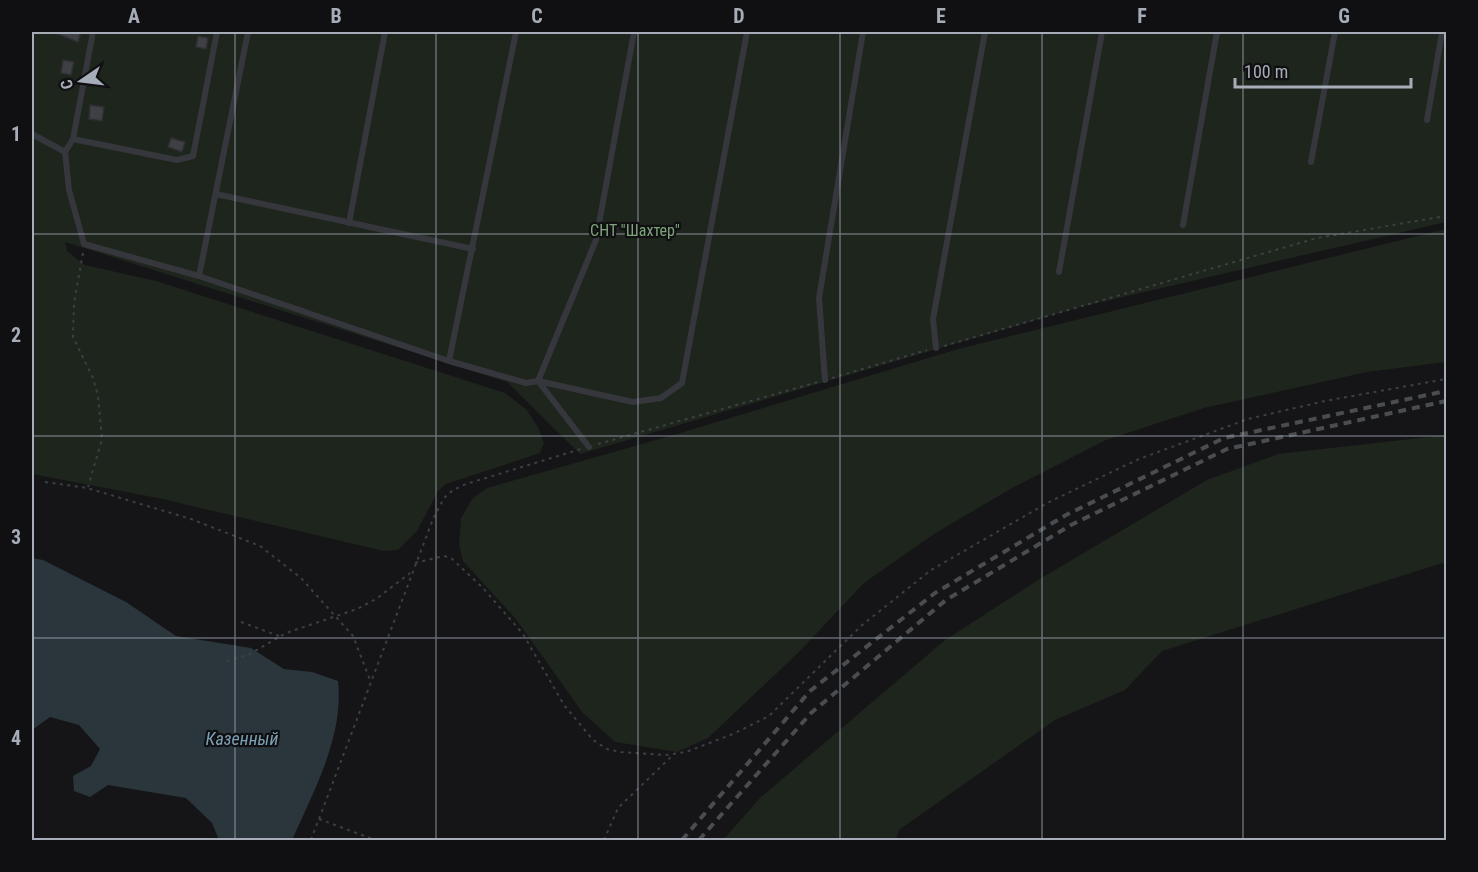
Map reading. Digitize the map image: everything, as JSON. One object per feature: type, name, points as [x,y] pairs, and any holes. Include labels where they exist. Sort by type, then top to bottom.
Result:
[{"type":"lane","points":[[93,32],[73,139],[65,152],[69,190],[84,244],[199,276],[449,361],[526,383],[538,381],[633,402],[661,398],[682,383],[747,32]]},
{"type":"lane","points":[[73,139],[177,160],[193,156],[218,32]]},
{"type":"lane","points":[[199,276],[248,32]]},
{"type":"lane","points":[[349,223],[385,32]]},
{"type":"lane","points":[[449,361],[516,32]]},
{"type":"lane","points":[[538,381],[596,240],[634,32]]},
{"type":"lane","points":[[825,380],[819,297],[862,32]]},
{"type":"lane","points":[[936,348],[933,319],[985,32]]},
{"type":"lane","points":[[1059,272],[1102,32]]},
{"type":"lane","points":[[1183,225],[1217,32]]},
{"type":"lane","points":[[1311,162],[1335,32]]},
{"type":"lane","points":[[1427,120],[1442,32]]},
{"type":"lane","points":[[32,134],[65,152]]},
{"type":"lane","points":[[216,194],[473,249]]},
{"type":"lane","points":[[538,381],[589,447]]},
{"type":"path","points":[[310,840],[414,564],[444,498],[453,490],[589,447],[1317,238],[1446,216]]},
{"type":"path","points":[[84,244],[74,303],[73,337],[93,378],[98,396],[102,439],[87,488]]},
{"type":"path","points":[[414,564],[444,556],[451,558],[483,588],[522,634],[564,705],[593,740],[607,749],[621,752],[674,754],[707,745],[770,716],[861,626],[930,570],[1014,520],[1099,478],[1139,459],[1248,419],[1325,400],[1446,379]]},
{"type":"path","points":[[45,482],[87,488],[191,519],[260,546],[301,578],[353,636],[370,681]]},
{"type":"path","points":[[227,661],[250,654],[279,636],[335,617],[376,599],[412,571]]},
{"type":"path","points":[[241,622],[279,636]]},
{"type":"path","points":[[604,840],[618,808],[674,754]]},
{"type":"path","points":[[319,819],[375,840]]},
{"type":"green space","name":"СНТ \"Шахтер\"","points":[[32,32],[1446,32],[1446,222],[1080,307],[580,454],[507,382],[65,242],[67,251],[85,265],[156,281],[505,393],[526,409],[538,427],[544,443],[540,453],[446,484],[438,491],[417,531],[398,550],[384,551],[158,498],[32,474]]},
{"type":"green space","points":[[1446,229],[1446,362],[1367,372],[1204,408],[1106,440],[1012,488],[934,534],[864,583],[798,653],[708,738],[677,752],[615,742],[582,712],[516,619],[463,561],[459,545],[461,518],[473,498],[487,488],[677,434],[958,349]]},
{"type":"green space","points":[[1446,435],[1446,562],[1162,651],[1125,690],[1055,720],[899,830],[896,840],[723,840],[760,798],[945,640],[1043,577],[1207,480],[1278,454]]},
{"type":"water","name":"Казенный","points":[[32,558],[43,560],[126,602],[176,636],[251,648],[284,669],[312,672],[338,681],[339,702],[332,743],[318,783],[292,840],[219,840],[212,823],[186,798],[108,785],[90,797],[74,791],[73,776],[91,766],[100,749],[79,725],[50,717],[32,730]]},
{"type":"building","points":[[53,32],[81,32],[78,42]]},
{"type":"building","points":[[198,36],[208,38],[206,49],[196,47]]},
{"type":"building","points":[[63,60],[74,62],[71,75],[61,73]]},
{"type":"building","points":[[90,105],[104,107],[102,121],[89,119]]},
{"type":"building","points":[[171,138],[185,142],[182,152],[168,147]]},
{"type":"railway","points":[[682,840],[810,691],[935,593],[1066,515],[1224,438],[1446,391]]},
{"type":"railway","points":[[699,840],[811,713],[946,600],[1071,525],[1227,449],[1446,401]]}]
